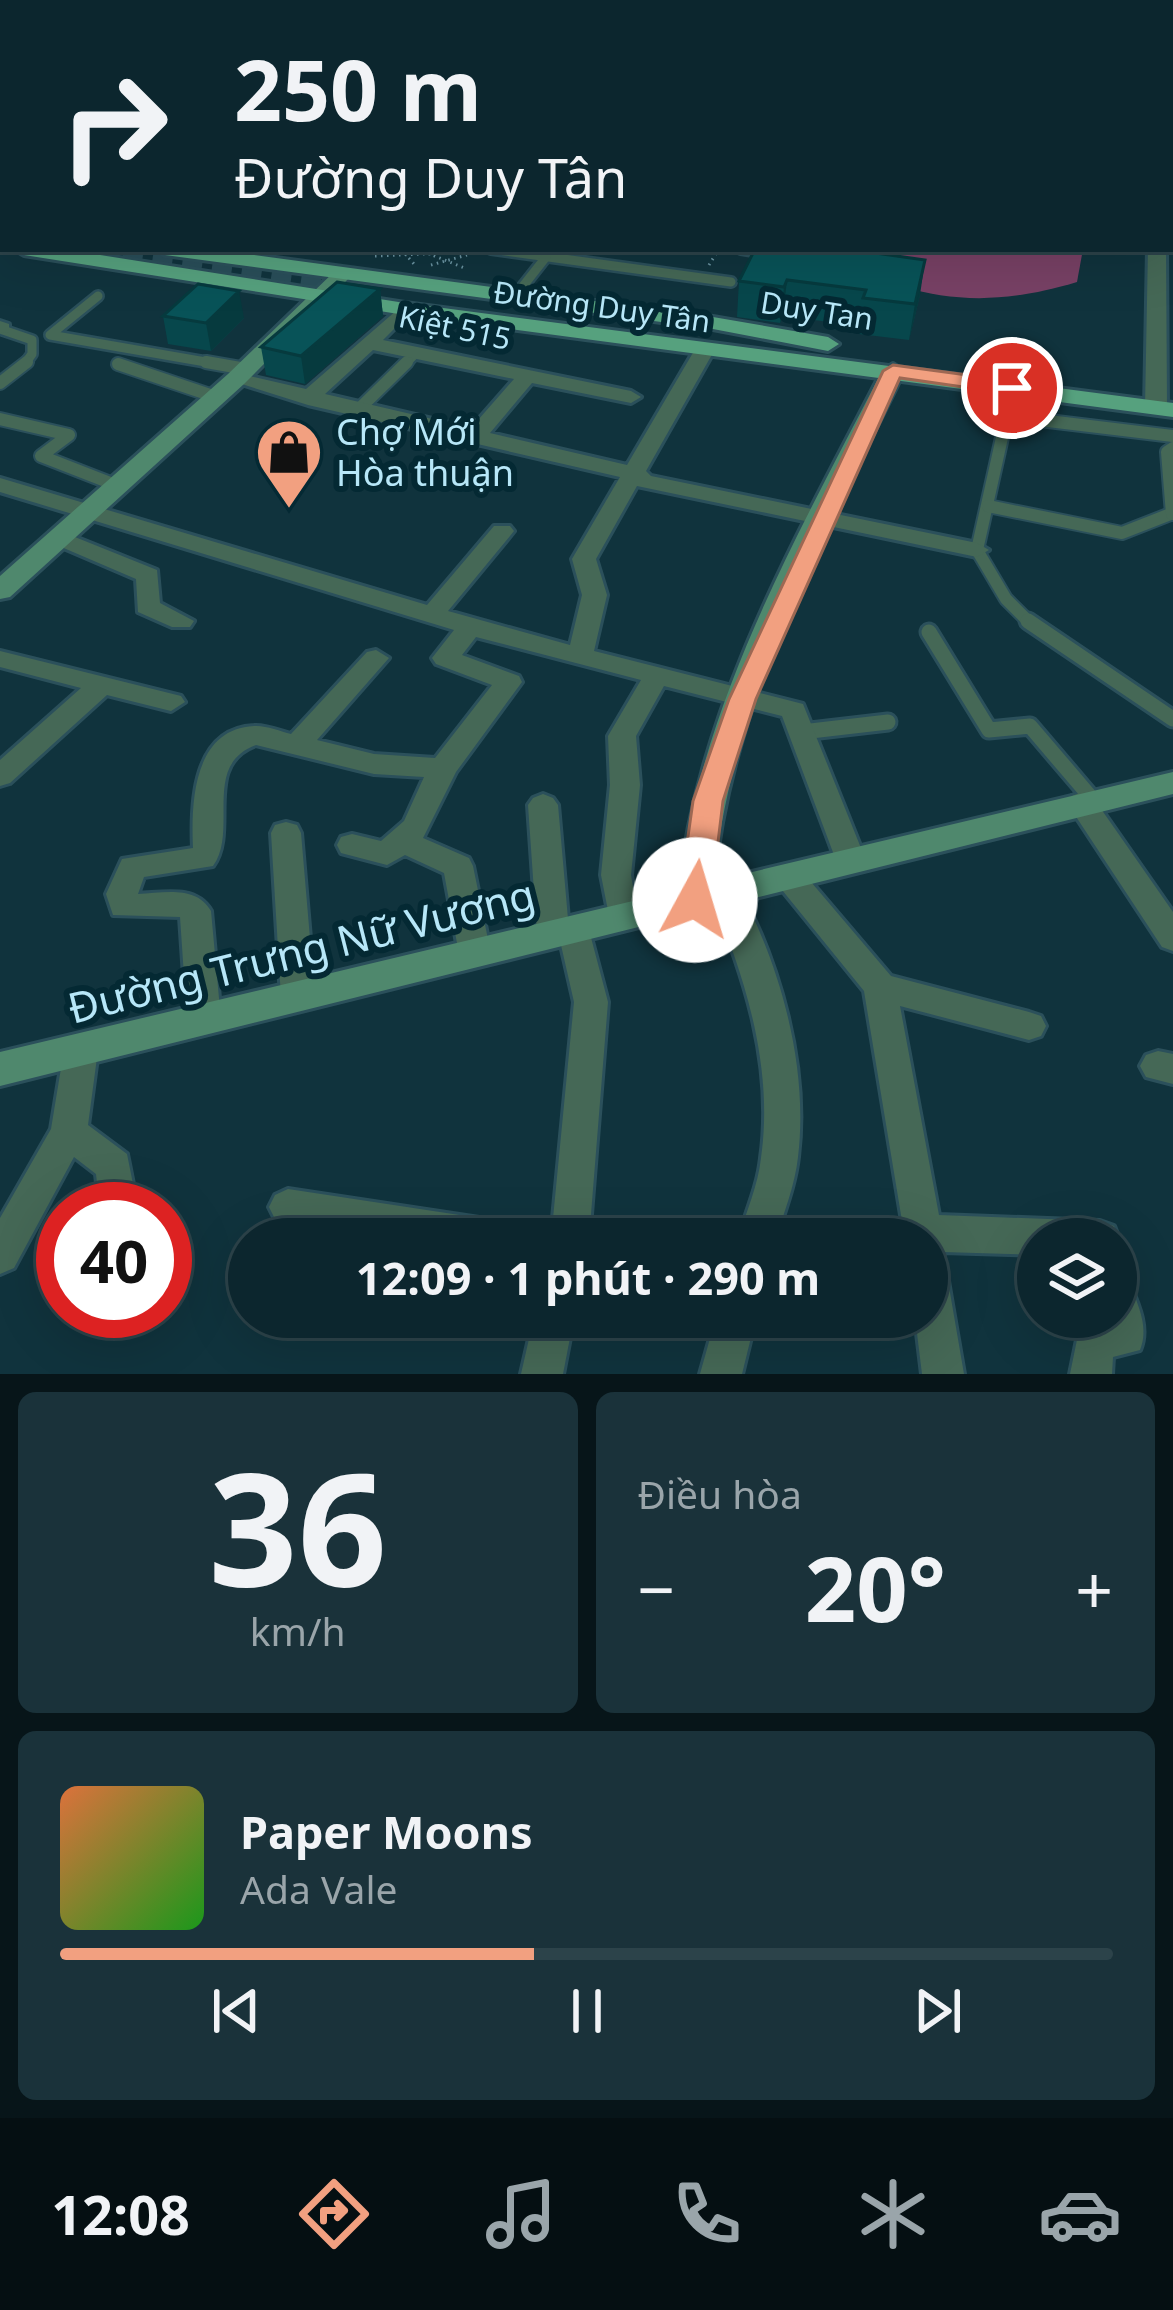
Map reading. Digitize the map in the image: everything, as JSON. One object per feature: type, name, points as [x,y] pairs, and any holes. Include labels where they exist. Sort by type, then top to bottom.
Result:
[{"type":"main road","name":"Đường Duy Tân","points":[[53,252],[704,351],[807,350],[893,371],[1012,388],[1165,400]]},
{"type":"main road","name":"Duy Tan","points":[[181,252],[355,284],[516,295],[807,350],[1165,400]]},
{"type":"main road","points":[[0,591],[322,296],[355,284],[807,350]]},
{"type":"main road","points":[[710,897],[708,801],[742,699],[893,371]]},
{"type":"main road","name":"Đường Trưng Nữ Vương","points":[[0,1069],[1173,783]]},
{"type":"street","points":[[1162,257],[1165,400]]},
{"type":"street","points":[[308,399],[405,309]]},
{"type":"street","name":"Kiệt 515","points":[[369,343],[631,397]]},
{"type":"street","points":[[578,657],[592,623],[596,579],[584,559],[704,351]]},
{"type":"street","points":[[241,374],[308,399],[636,474],[643,481],[977,550]]},
{"type":"street","name":"Kiệt 515","points":[[473,439],[527,376]]},
{"type":"street","points":[[0,485],[78,522],[148,575],[147,607],[181,620]]},
{"type":"street","points":[[0,502],[742,699],[797,721],[852,862]]},
{"type":"street","points":[[432,615],[502,531]]},
{"type":"street","points":[[352,844],[387,854],[416,827],[443,768],[509,682],[445,658],[470,627]]},
{"type":"street","points":[[300,742],[376,658]]},
{"type":"street","points":[[0,659],[171,702]]},
{"type":"street","points":[[622,917],[616,875],[625,785],[622,736],[657,676]]},
{"type":"street","points":[[0,776],[104,682]]},
{"type":"street","points":[[204,1020],[195,911],[190,905],[135,909],[124,906],[122,894],[133,867],[202,858],[208,850],[212,772],[226,749],[240,737],[255,735],[300,742],[374,764],[443,768]]},
{"type":"street","points":[[1088,802],[1173,938]]},
{"type":"street","points":[[543,805],[563,933],[591,1002],[572,1218]]},
{"type":"street","points":[[286,833],[298,997]]},
{"type":"street","points":[[401,841],[458,866],[475,954]]},
{"type":"street","points":[[789,877],[880,987],[920,1218]]},
{"type":"street","points":[[710,897],[743,931],[782,1083],[780,1159],[763,1218]]},
{"type":"street","points":[[880,987],[1029,1026]]},
{"type":"street","points":[[0,1256],[70,1132],[82,1050]]},
{"type":"street","points":[[70,1132],[114,1166],[116,1182]]},
{"type":"street","points":[[288,1207],[361,1218]]},
{"type":"street","points":[[948,1243],[1017,1241]]},
{"type":"street","points":[[542,1374],[550,1338]]},
{"type":"street","points":[[721,1374],[730,1338]]},
{"type":"street","points":[[938,1338],[943,1374]]},
{"type":"street","points":[[1090,1374],[1094,1339],[1105,1338]]},
{"type":"lane","points":[[517,252],[731,282]]},
{"type":"lane","points":[[593,263],[601,252]]},
{"type":"lane","points":[[516,295],[546,256]]},
{"type":"lane","points":[[98,296],[50,334],[241,374]]},
{"type":"lane","points":[[0,383],[32,359],[34,350],[32,340],[1,328]]},
{"type":"lane","points":[[357,411],[416,352]]},
{"type":"lane","points":[[118,364],[216,397]]},
{"type":"lane","points":[[1012,388],[977,550],[1006,599],[1040,634],[1173,719]]},
{"type":"lane","points":[[1007,416],[1173,436]]},
{"type":"lane","points":[[0,418],[69,435],[41,456],[118,486]]},
{"type":"lane","points":[[988,506],[1122,533],[1172,513],[1167,452],[1173,448]]},
{"type":"lane","points":[[929,632],[989,730],[1030,726],[1088,802]]},
{"type":"lane","points":[[797,721],[888,722]]},
{"type":"path","points":[[404,252],[414,264]]},
{"type":"path","points":[[424,252],[448,260]]},
{"type":"path","points":[[406,255],[478,252],[430,266]]},
{"type":"shaded area","points":[[818,252],[1082,252],[1077,282],[1004,297],[972,298],[909,289]]},
{"type":"building","points":[[754,252],[868,252],[925,260],[915,304],[863,298],[866,290],[787,280],[784,287],[739,281]]},
{"type":"building","points":[[337,282],[380,289],[301,356],[261,347]]},
{"type":"building","points":[[198,284],[239,291],[206,323],[163,316]]},
{"type":"tunnel","points":[[83,252],[356,293]]},
{"type":"place","name":"Chợ Mới Hòa thuận","points":[[289,511]]},
{"type":"route","points":[[695,900],[708,801],[742,699],[893,371],[1012,388]]}]
